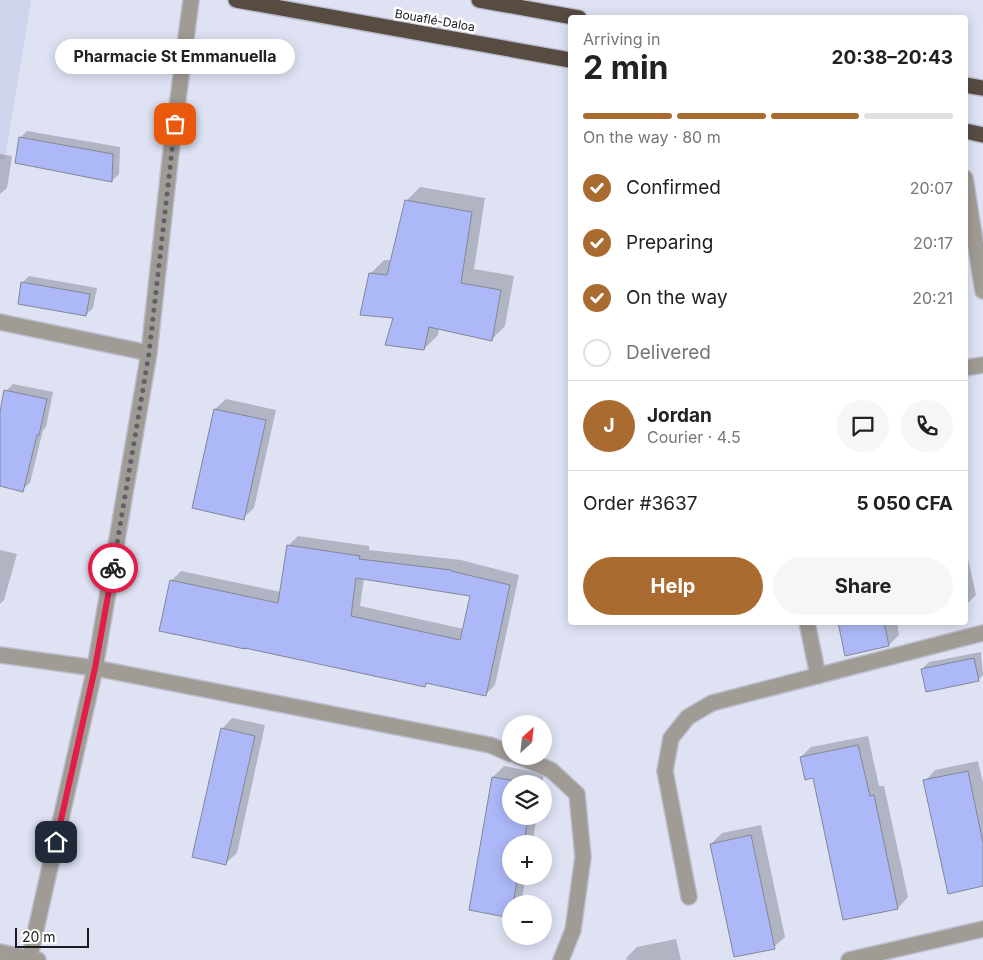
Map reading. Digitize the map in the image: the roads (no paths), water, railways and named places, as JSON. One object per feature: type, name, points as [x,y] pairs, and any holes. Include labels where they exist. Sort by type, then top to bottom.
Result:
[{"type":"highway","name":"Bouaflé-Daloa","points":[[236,0],[568,60]]},
{"type":"highway","points":[[479,0],[568,16]]},
{"type":"highway","points":[[968,86],[983,88]]},
{"type":"highway","points":[[968,132],[983,134]]},
{"type":"street","points":[[0,952],[33,959],[95,668],[149,353],[170,160],[191,0]]},
{"type":"street","points":[[968,197],[983,291]]},
{"type":"street","points":[[0,322],[149,353]]},
{"type":"street","points":[[968,368],[983,365]]},
{"type":"street","points":[[808,625],[818,676]]},
{"type":"street","points":[[689,898],[665,771],[672,738],[688,717],[712,703],[983,633]]},
{"type":"street","points":[[0,655],[95,668],[490,745],[502,750]]},
{"type":"street","points":[[539,765],[551,770],[577,794],[583,857],[573,930],[561,960]]},
{"type":"street","points":[[849,960],[983,930]]},
{"type":"place","name":"Pharmacie St Emmanuella","points":[[175,124]]}]
